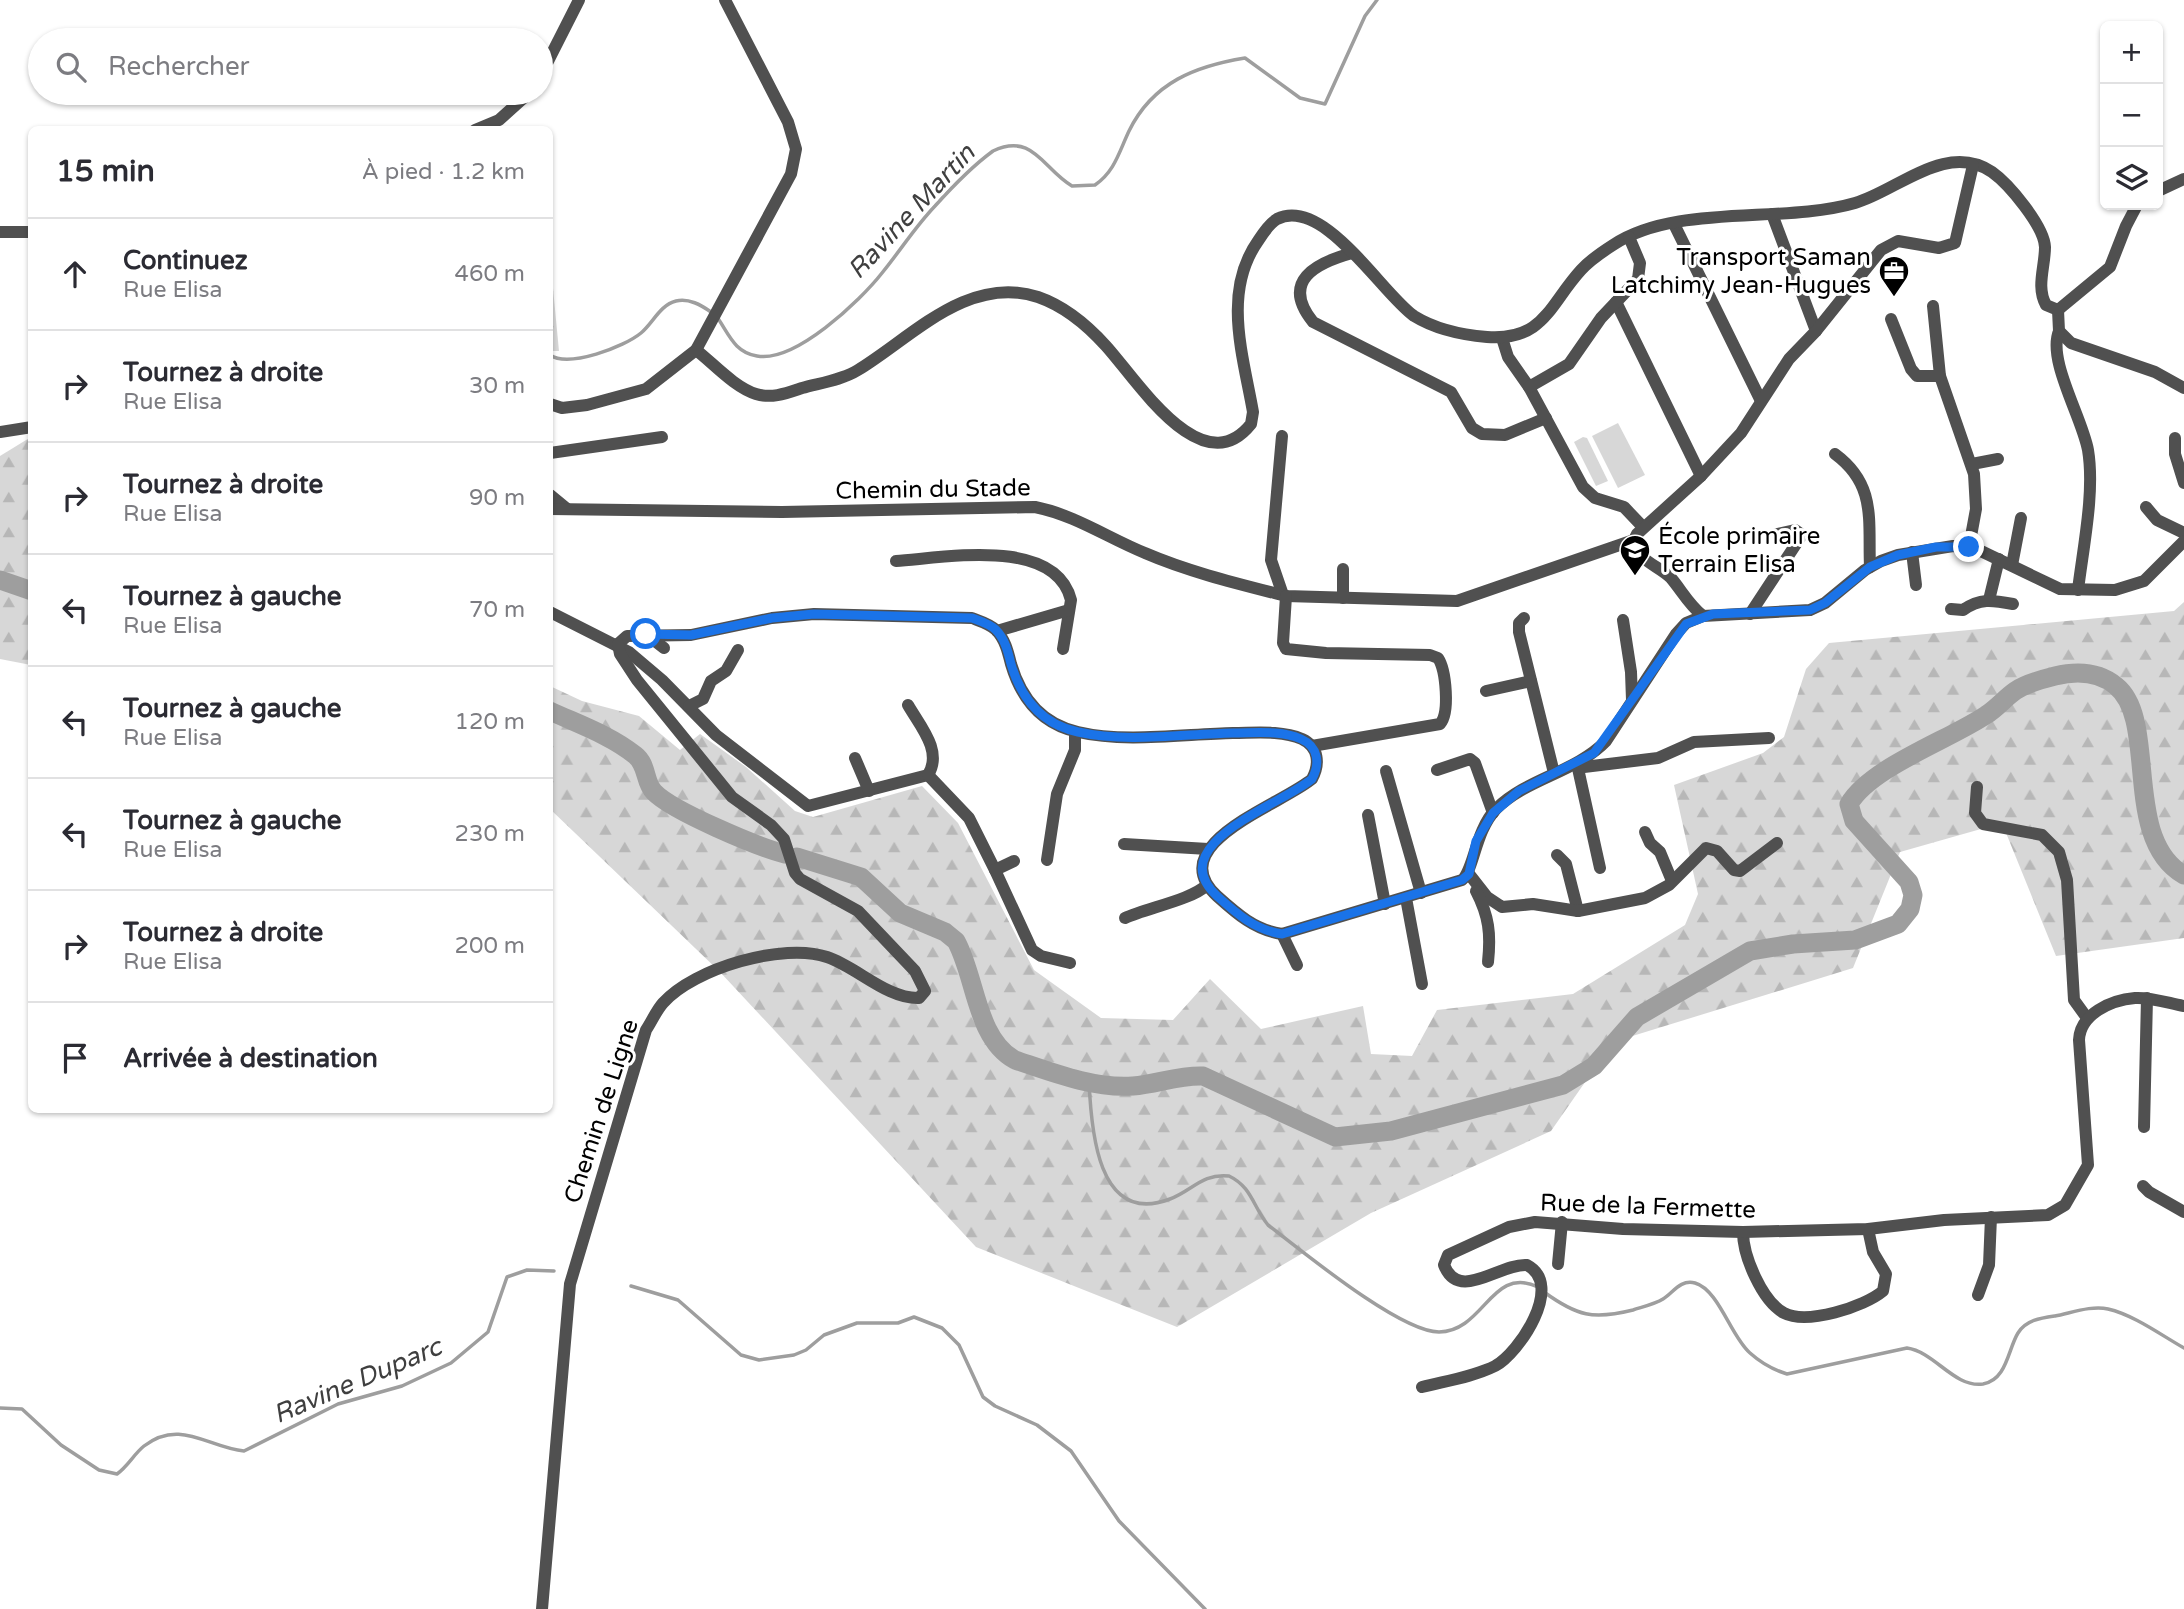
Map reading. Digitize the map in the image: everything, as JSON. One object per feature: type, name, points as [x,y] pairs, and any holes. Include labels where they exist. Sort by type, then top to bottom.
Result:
[{"type":"street","points":[[553,51],[579,0]]},
{"type":"street","points":[[553,405],[562,408],[587,405],[646,389],[696,350],[701,335],[722,305],[791,174],[796,149],[788,122],[725,0]]},
{"type":"street","points":[[485,126],[499,120],[516,105]]},
{"type":"street","points":[[696,350],[747,389],[762,395],[779,395],[855,372],[929,319],[979,296],[998,291],[1037,297],[1068,312],[1105,345],[1166,417],[1198,439],[1216,444],[1231,441],[1251,424],[1253,412],[1237,303],[1243,271],[1253,248],[1274,221],[1296,216],[1318,224],[1352,253],[1416,317],[1445,330],[1502,338],[1517,336],[1535,328],[1584,267],[1629,237],[1674,224],[1812,212],[1854,203],[1893,188],[1925,169],[1956,163],[1973,165],[1999,178],[2037,223],[2045,245],[2041,292],[2046,304],[2058,310]]},
{"type":"street","points":[[1703,616],[1691,606],[1670,578],[1637,553],[1634,541],[1643,527],[1701,476],[1741,433],[1789,359],[1816,331],[1886,246],[1898,241],[1939,248],[1955,243],[1973,165]]},
{"type":"street","points":[[2163,189],[2184,179]]},
{"type":"street","points":[[2058,310],[2110,267],[2134,210]]},
{"type":"street","points":[[1772,214],[1816,331]]},
{"type":"street","points":[[1674,224],[1760,401]]},
{"type":"street","points":[[0,232],[28,232]]},
{"type":"street","points":[[1529,387],[1569,364],[1641,274],[1629,237]]},
{"type":"street","points":[[1352,253],[1326,260],[1314,267],[1304,280],[1300,292],[1302,303],[1313,322],[1451,392],[1472,428],[1482,434],[1505,435],[1546,418]]},
{"type":"street","points":[[1616,302],[1701,476]]},
{"type":"street","points":[[1933,306],[1940,376],[1972,464],[1976,509],[1969,547]]},
{"type":"street","points":[[2058,310],[2056,351],[2088,452],[2086,526],[2078,590]]},
{"type":"street","points":[[1891,319],[1911,369],[1917,376],[1940,376]]},
{"type":"street","points":[[2059,331],[2071,343],[2155,372],[2184,388]]},
{"type":"street","points":[[1502,338],[1508,357],[1529,387],[1583,488],[1595,498],[1624,508],[1643,527]]},
{"type":"street","points":[[0,432],[28,428]]},
{"type":"street","points":[[1282,436],[1271,560],[1284,596],[1283,643],[1286,649],[1326,653],[1430,654],[1438,658],[1442,666],[1445,716],[1440,724],[1312,746]]},
{"type":"street","points":[[553,453],[662,438]]},
{"type":"street","points":[[2175,439],[2175,453],[2184,483]]},
{"type":"street","points":[[1835,454],[1858,475],[1865,490],[1870,567]]},
{"type":"street","points":[[1972,464],[1998,459]]},
{"type":"street","points":[[553,497],[567,509]]},
{"type":"street","name":"Chemin du Stade","points":[[553,509],[782,512],[1035,507],[1065,515],[1146,554],[1284,596],[1343,598],[1457,601],[1634,541]]},
{"type":"street","points":[[1488,962],[1488,917],[1469,874],[1476,841],[1493,813],[1519,791],[1577,764],[1606,741],[1676,634],[1686,624],[1703,616],[1788,613],[1818,607],[1870,567],[1912,552],[1969,547],[2050,585],[2078,590],[2115,590],[2137,585],[2150,576],[2182,533],[2157,520],[2146,507]]},
{"type":"street","points":[[2012,565],[2021,518]]},
{"type":"street","points":[[1750,614],[1802,535],[1795,530],[1765,537]]},
{"type":"street","points":[[1912,552],[1916,585]]},
{"type":"street","points":[[896,561],[1013,555],[1054,575],[1069,593],[1063,649]]},
{"type":"street","points":[[1989,600],[1999,559]]},
{"type":"street","points":[[1343,569],[1343,598]]},
{"type":"street","points":[[1951,609],[1963,610],[1975,602],[1989,600],[2013,604]]},
{"type":"street","points":[[997,631],[1069,610]]},
{"type":"street","points":[[618,644],[627,636],[691,635],[772,618],[814,614],[948,611],[972,618],[997,631],[1003,638],[1024,697],[1048,719],[1075,732],[1111,736],[1267,732],[1302,739],[1312,746],[1318,757],[1317,769],[1312,779],[1230,830],[1208,849],[1201,866],[1207,886],[1253,925],[1282,934],[1450,886],[1469,874]]},
{"type":"street","points":[[553,613],[618,644],[662,680],[716,735],[808,806],[928,775]]},
{"type":"street","points":[[1524,618],[1519,623],[1519,632],[1554,773]]},
{"type":"street","points":[[1623,620],[1632,672],[1631,702]]},
{"type":"street","points":[[646,634],[664,648]]},
{"type":"street","name":"Chemin de Ligne","points":[[542,1609],[561,1359],[570,1284],[646,1030],[655,1015],[665,1001],[688,984],[718,970],[764,955],[797,951],[826,956],[904,996],[919,998],[925,991],[915,971],[858,911],[794,873],[784,839],[771,825],[732,797],[637,680],[620,654],[618,644]]},
{"type":"street","points":[[688,706],[703,699],[711,681],[726,671],[738,650]]},
{"type":"street","points":[[1486,691],[1531,681]]},
{"type":"street","points":[[908,705],[932,745],[934,758],[928,775]]},
{"type":"street","points":[[1047,860],[1055,804],[1075,750],[1075,732]]},
{"type":"street","points":[[1577,764],[1584,767],[1647,760],[1694,742],[1769,738]]},
{"type":"street","points":[[855,758],[869,791]]},
{"type":"street","points":[[1437,770],[1469,758],[1475,763],[1493,813]]},
{"type":"street","points":[[1577,764],[1600,868]]},
{"type":"street","points":[[1386,771],[1421,893]]},
{"type":"street","points":[[928,775],[969,818],[1032,950],[1041,956],[1070,963]]},
{"type":"street","points":[[1978,787],[1975,813],[1983,824],[2042,835],[2059,852],[2067,880],[2074,1000],[2087,1018],[2117,1002],[2147,998],[2184,1006]]},
{"type":"street","points":[[1368,815],[1385,904]]},
{"type":"street","points":[[1645,832],[1650,843],[1660,852],[1672,881]]},
{"type":"street","points":[[1469,874],[1478,882],[1487,897],[1502,908],[1533,904],[1578,911],[1645,898],[1672,881],[1706,848],[1717,851],[1734,870],[1740,871],[1777,842]]},
{"type":"street","points":[[1124,844],[1208,849]]},
{"type":"street","points":[[1557,855],[1566,864],[1578,911]]},
{"type":"street","points":[[995,870],[1014,861]]},
{"type":"street","points":[[1125,918],[1151,906],[1193,894],[1207,886]]},
{"type":"street","points":[[1406,898],[1422,984]]},
{"type":"street","points":[[1282,934],[1297,965]]},
{"type":"street","points":[[2144,1127],[2147,998]]},
{"type":"street","name":"Rue de la Fermette","points":[[1422,1387],[1486,1370],[1504,1360],[1542,1304],[1544,1290],[1534,1268],[1520,1264],[1505,1267],[1475,1282],[1463,1282],[1447,1273],[1445,1260],[1455,1251],[1509,1227],[1535,1222],[1562,1222],[1623,1229],[1743,1232],[1868,1229],[1991,1217],[2037,1216],[2057,1212],[2072,1196],[2086,1174],[2088,1153],[2079,1041],[2081,1025],[2087,1018]]},
{"type":"street","points":[[2143,1186],[2182,1217]]},
{"type":"street","points":[[1978,1295],[1989,1265],[1991,1217]]},
{"type":"street","points":[[1558,1264],[1562,1222]]},
{"type":"street","points":[[1743,1232],[1745,1257],[1772,1301],[1784,1313],[1805,1316],[1857,1306],[1883,1292],[1886,1275],[1873,1252],[1868,1229]]},
{"type":"green space","points":[[553,288],[559,351],[553,351]]},
{"type":"green space","points":[[1618,423],[1645,475],[1618,488],[1592,436]]},
{"type":"green space","points":[[1583,437],[1587,438],[1608,481],[1596,486],[1574,442]]},
{"type":"green space","points":[[28,439],[28,664],[0,659],[0,456]]},
{"type":"green space","points":[[2184,602],[2184,938],[2056,956],[2002,823],[1900,852],[1853,968],[1613,1042],[1551,1131],[1371,1213],[1177,1327],[976,1247],[720,972],[553,812],[553,687],[582,701],[639,716],[680,750],[700,734],[746,767],[795,811],[813,817],[922,786],[958,823],[1034,970],[1101,1018],[1173,1020],[1210,979],[1261,1029],[1363,1006],[1371,1054],[1412,1056],[1437,1010],[1573,994],[1685,925],[1698,894],[1674,785],[1763,753],[1784,737],[1806,669],[1829,643],[2174,611]]},
{"type":"waterway","name":"Ravine Martin","points":[[717,317],[737,346],[749,354],[772,356],[789,350],[826,328],[859,299],[921,222],[970,170],[993,151],[1007,146],[1028,149],[1072,186],[1095,185],[1112,167],[1129,131],[1150,100],[1178,79],[1210,66],[1245,58],[1300,98],[1325,104],[1365,16],[1377,0]]},
{"type":"waterway","name":"Ravine Martin","points":[[553,356],[570,359],[610,350],[641,333],[661,310],[676,301],[690,301],[711,312]]},
{"type":"waterway","points":[[0,580],[28,590]]},
{"type":"waterway","points":[[797,857],[861,877],[900,913],[945,932],[956,941],[984,1023],[1002,1050],[1015,1060],[1073,1079],[1103,1085],[1133,1086],[1203,1076],[1335,1137],[1391,1131],[1563,1085],[1594,1066],[1637,1017],[1750,951],[1793,944],[1855,940],[1898,924],[1910,909],[1913,895],[1909,882],[1854,821],[1849,804],[1874,778],[1892,766],[1990,712],[2015,691],[2040,680],[2071,673],[2094,675],[2116,686],[2129,702],[2136,725],[2146,808],[2153,835],[2165,858],[2184,875]]},
{"type":"waterway","points":[[553,712],[605,736],[635,755],[642,764],[654,792],[678,809],[736,836],[785,854]]},
{"type":"waterway","points":[[1089,1081],[1092,1123],[1103,1168],[1113,1186],[1127,1199],[1146,1204],[1170,1199],[1211,1177],[1229,1176],[1243,1186],[1268,1225],[1327,1270],[1401,1319],[1439,1332],[1455,1329],[1467,1321],[1498,1291],[1509,1285],[1522,1283],[1538,1287]]},
{"type":"waterway","name":"Ravine Duparc","points":[[0,1408],[22,1409],[61,1445],[99,1470],[117,1474],[144,1446],[157,1438],[170,1435],[182,1434],[244,1451],[338,1404],[402,1386],[451,1363],[488,1332],[507,1277],[527,1270],[554,1271]]},
{"type":"waterway","points":[[1544,1292],[1576,1311],[1607,1315],[1652,1304],[1685,1283],[1695,1283],[1711,1295],[1750,1353],[1758,1360],[1787,1374],[1907,1348],[1927,1356],[1963,1381],[1983,1384],[1997,1377],[2002,1370],[2018,1333],[2025,1325],[2039,1319],[2095,1308],[2128,1316],[2184,1348]]},
{"type":"waterway","name":"Ravine Duparc","points":[[631,1286],[678,1300],[741,1355],[759,1360],[794,1355],[806,1350],[824,1335],[857,1323],[898,1323],[914,1317],[942,1328],[959,1345],[983,1397],[995,1406],[1037,1425],[1071,1451],[1119,1521],[1205,1609]]},
{"type":"place","name":"Transport Saman Latchimy Jean-Hugues","points":[[1894,298]]},
{"type":"place","name":"École primaire Terrain Elisa","points":[[1635,577]]},
{"type":"route","points":[[646,634],[691,635],[772,618],[814,614],[972,618],[991,626],[1003,638],[1016,681],[1035,710],[1075,732],[1111,736],[1267,732],[1302,739],[1312,746],[1318,757],[1317,769],[1312,779],[1217,840],[1202,857],[1201,866],[1207,886],[1243,919],[1268,932],[1282,934],[1450,886],[1462,880],[1469,874],[1476,841],[1497,808],[1519,791],[1577,764],[1594,753],[1606,741],[1676,634],[1686,624],[1713,614],[1810,610],[1825,603],[1870,567],[1898,555],[1936,547],[1969,547]]}]
